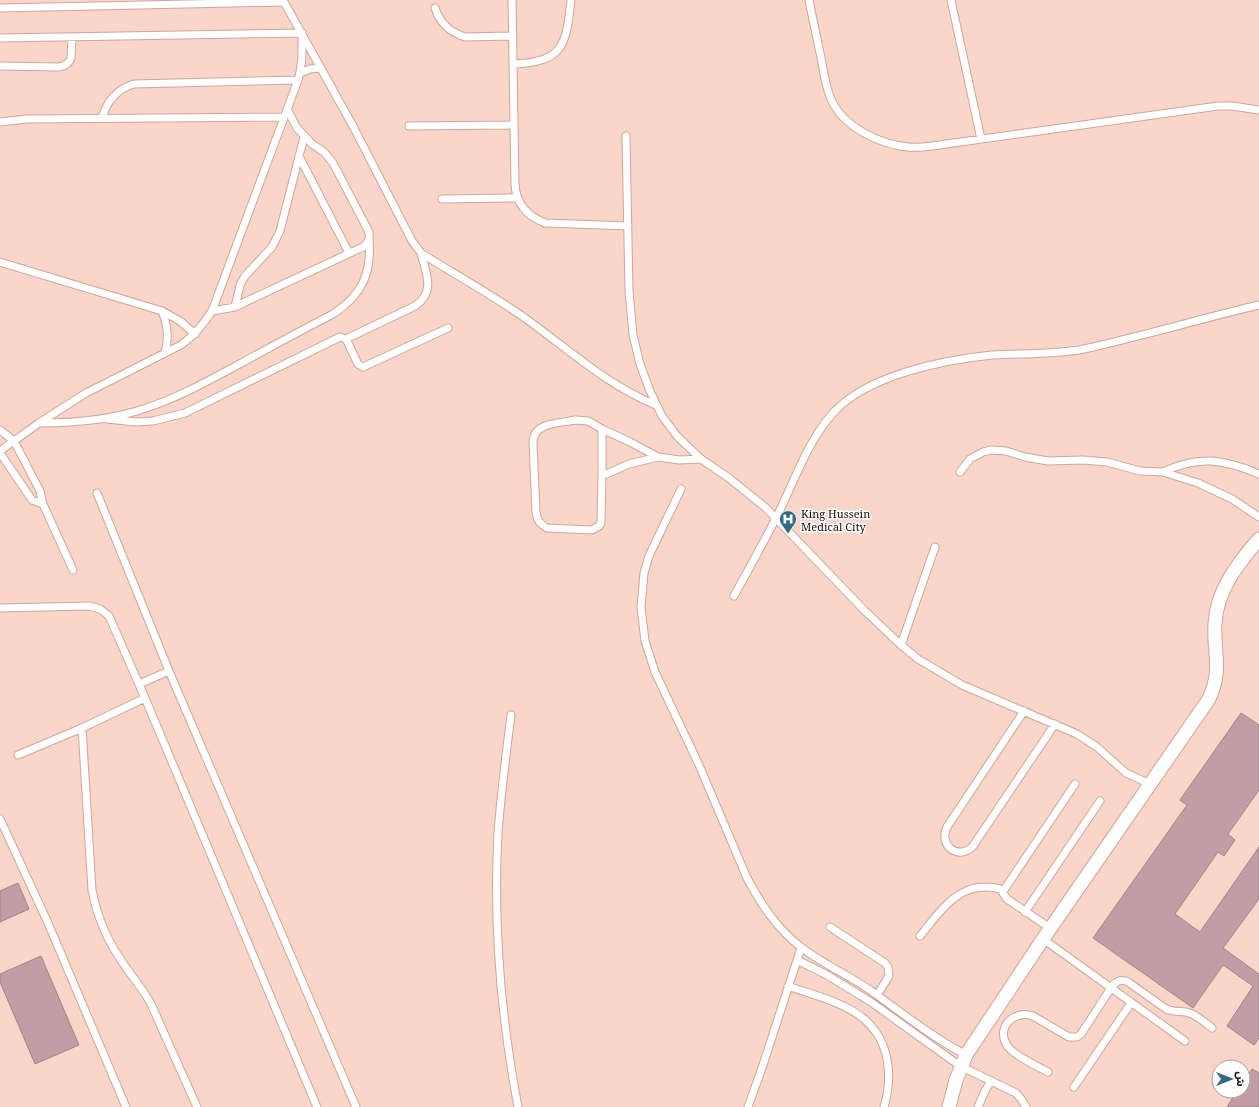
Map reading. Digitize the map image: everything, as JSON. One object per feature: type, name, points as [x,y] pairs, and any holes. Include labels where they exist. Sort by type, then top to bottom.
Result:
[{"type":"street","points":[[950,1107],[963,1060],[1050,928],[1203,708],[1214,689],[1217,668],[1214,623],[1219,600],[1230,578],[1259,539]]},
{"type":"lane","points":[[512,0],[515,184],[517,198],[520,204],[530,215],[545,223],[628,226]]},
{"type":"lane","points":[[513,64],[540,62],[556,52],[566,35],[571,0]]},
{"type":"lane","points":[[809,0],[828,91],[835,108],[848,122],[876,139],[886,143],[909,147],[932,146],[1218,106],[1232,106],[1259,110]]},
{"type":"lane","points":[[951,0],[981,139]]},
{"type":"lane","points":[[0,8],[284,1],[354,128],[412,241],[421,253],[520,315],[612,383],[640,399],[656,405]]},
{"type":"lane","points":[[434,8],[440,21],[451,32],[458,35],[465,37],[513,36]]},
{"type":"lane","points":[[0,38],[302,33]]},
{"type":"lane","points":[[42,504],[32,500],[0,452],[39,423],[86,393],[181,345],[195,334],[203,324],[212,311],[299,77],[302,33]]},
{"type":"lane","points":[[0,66],[62,67],[68,64],[71,58],[72,37]]},
{"type":"lane","points":[[102,118],[106,105],[115,94],[127,86],[134,84],[299,77],[310,69],[321,68]]},
{"type":"lane","points":[[39,423],[67,423],[103,419],[145,409],[185,393],[342,308],[357,292],[365,278],[369,262],[368,230],[333,163],[324,152],[304,137],[297,128],[287,109]]},
{"type":"lane","points":[[0,122],[27,119],[284,117]]},
{"type":"lane","points":[[409,126],[514,125]]},
{"type":"lane","points":[[626,136],[629,290],[633,335],[644,378],[662,416],[677,436],[701,459],[741,487],[776,518],[865,611],[901,645],[923,662],[962,685],[1055,724],[1087,740],[1126,773],[1150,784]]},
{"type":"lane","points":[[235,307],[240,285],[245,276],[267,253],[276,239],[282,223],[304,137]]},
{"type":"lane","points":[[299,156],[349,254]]},
{"type":"lane","points":[[442,199],[517,198]]},
{"type":"lane","points":[[212,311],[235,307],[349,254],[363,247],[369,240]]},
{"type":"lane","points":[[103,419],[120,421],[153,421],[185,413],[338,338],[342,337],[346,339],[415,306],[424,298],[428,287],[428,281],[421,253]]},
{"type":"lane","points":[[0,262],[162,311],[180,321],[195,334]]},
{"type":"lane","points":[[734,596],[776,518],[807,453],[824,424],[835,411],[861,390],[917,369],[967,358],[993,355],[1051,353],[1084,349],[1259,305]]},
{"type":"lane","points":[[162,311],[168,328],[165,353]]},
{"type":"lane","points":[[346,339],[358,364],[363,367],[448,328]]},
{"type":"lane","points":[[602,428],[601,519],[599,526],[588,530],[547,528],[537,519],[533,443],[536,430],[544,426],[582,420],[593,423],[658,457],[679,460],[701,459]]},
{"type":"lane","points":[[0,430],[14,441],[40,491],[42,504],[74,570]]},
{"type":"lane","points":[[960,472],[970,459],[976,455],[991,450],[999,450],[1036,460],[1095,460],[1118,464],[1140,471],[1163,472],[1198,483],[1214,490],[1259,517]]},
{"type":"lane","points":[[602,476],[629,464],[658,457]]},
{"type":"lane","points":[[1163,472],[1187,462],[1213,460],[1225,462],[1259,474]]},
{"type":"lane","points":[[681,489],[649,556],[644,573],[641,607],[645,641],[655,672],[699,765],[747,878],[773,918],[801,948],[877,995],[992,1081],[1016,1093],[1026,1107]]},
{"type":"lane","points":[[97,493],[169,671],[356,1107]]},
{"type":"lane","points":[[901,645],[935,547]]},
{"type":"lane","points":[[0,608],[89,606],[100,609],[109,616],[145,698],[316,1107]]},
{"type":"lane","points":[[138,684],[169,671]]},
{"type":"lane","points":[[18,755],[82,728],[145,698]]},
{"type":"lane","points":[[1024,711],[947,827],[945,832],[945,842],[956,852],[965,852],[976,842],[1055,724]]},
{"type":"lane","points":[[511,715],[498,834],[497,917],[502,1003],[518,1107]]},
{"type":"lane","points":[[82,728],[92,890],[96,908],[116,953],[145,993],[151,1004],[197,1107]]},
{"type":"lane","points":[[1050,928],[1007,899],[1003,893],[1075,784]]},
{"type":"lane","points":[[1025,912],[1100,801]]},
{"type":"lane","points":[[0,819],[48,924],[126,1107]]},
{"type":"lane","points":[[920,936],[945,905],[966,890],[988,886],[1004,890]]},
{"type":"lane","points":[[830,927],[885,963],[888,967],[889,976],[877,995]]},
{"type":"lane","points":[[1043,939],[1185,1041]]},
{"type":"lane","points":[[748,1107],[801,948]]},
{"type":"lane","points":[[797,960],[827,975],[963,1060]]},
{"type":"lane","points":[[1048,1072],[1009,1049],[1004,1040],[1004,1029],[1009,1020],[1018,1015],[1028,1014],[1069,1037],[1077,1037],[1081,1034],[1111,987],[1118,981],[1125,980],[1166,1009],[1170,1011],[1192,1014],[1212,1028]]},
{"type":"lane","points":[[788,986],[846,1008],[864,1019],[871,1026],[882,1042],[888,1062],[889,1081],[884,1107]]},
{"type":"lane","points":[[1074,1087],[1131,1002]]},
{"type":"lane","points":[[978,1107],[985,1091],[992,1081]]},
{"type":"building","points":[[1241,713],[1259,725],[1259,790],[1228,834],[1235,840],[1224,856],[1218,852],[1175,914],[1200,932],[1259,847],[1259,899],[1223,948],[1259,974],[1259,1038],[1254,1045],[1227,1026],[1253,986],[1223,965],[1193,1008],[1093,938],[1187,805],[1180,800]]},
{"type":"building","points":[[18,883],[29,909],[0,922],[0,891]]},
{"type":"building","points":[[41,956],[79,1045],[35,1064],[0,982],[0,974]]},
{"type":"building","points":[[1252,1069],[1259,1073],[1259,1107],[1227,1107],[1232,1099],[1251,1099]]},
{"type":"place","name":"King Hussein Medical City","points":[[788,534]]}]
